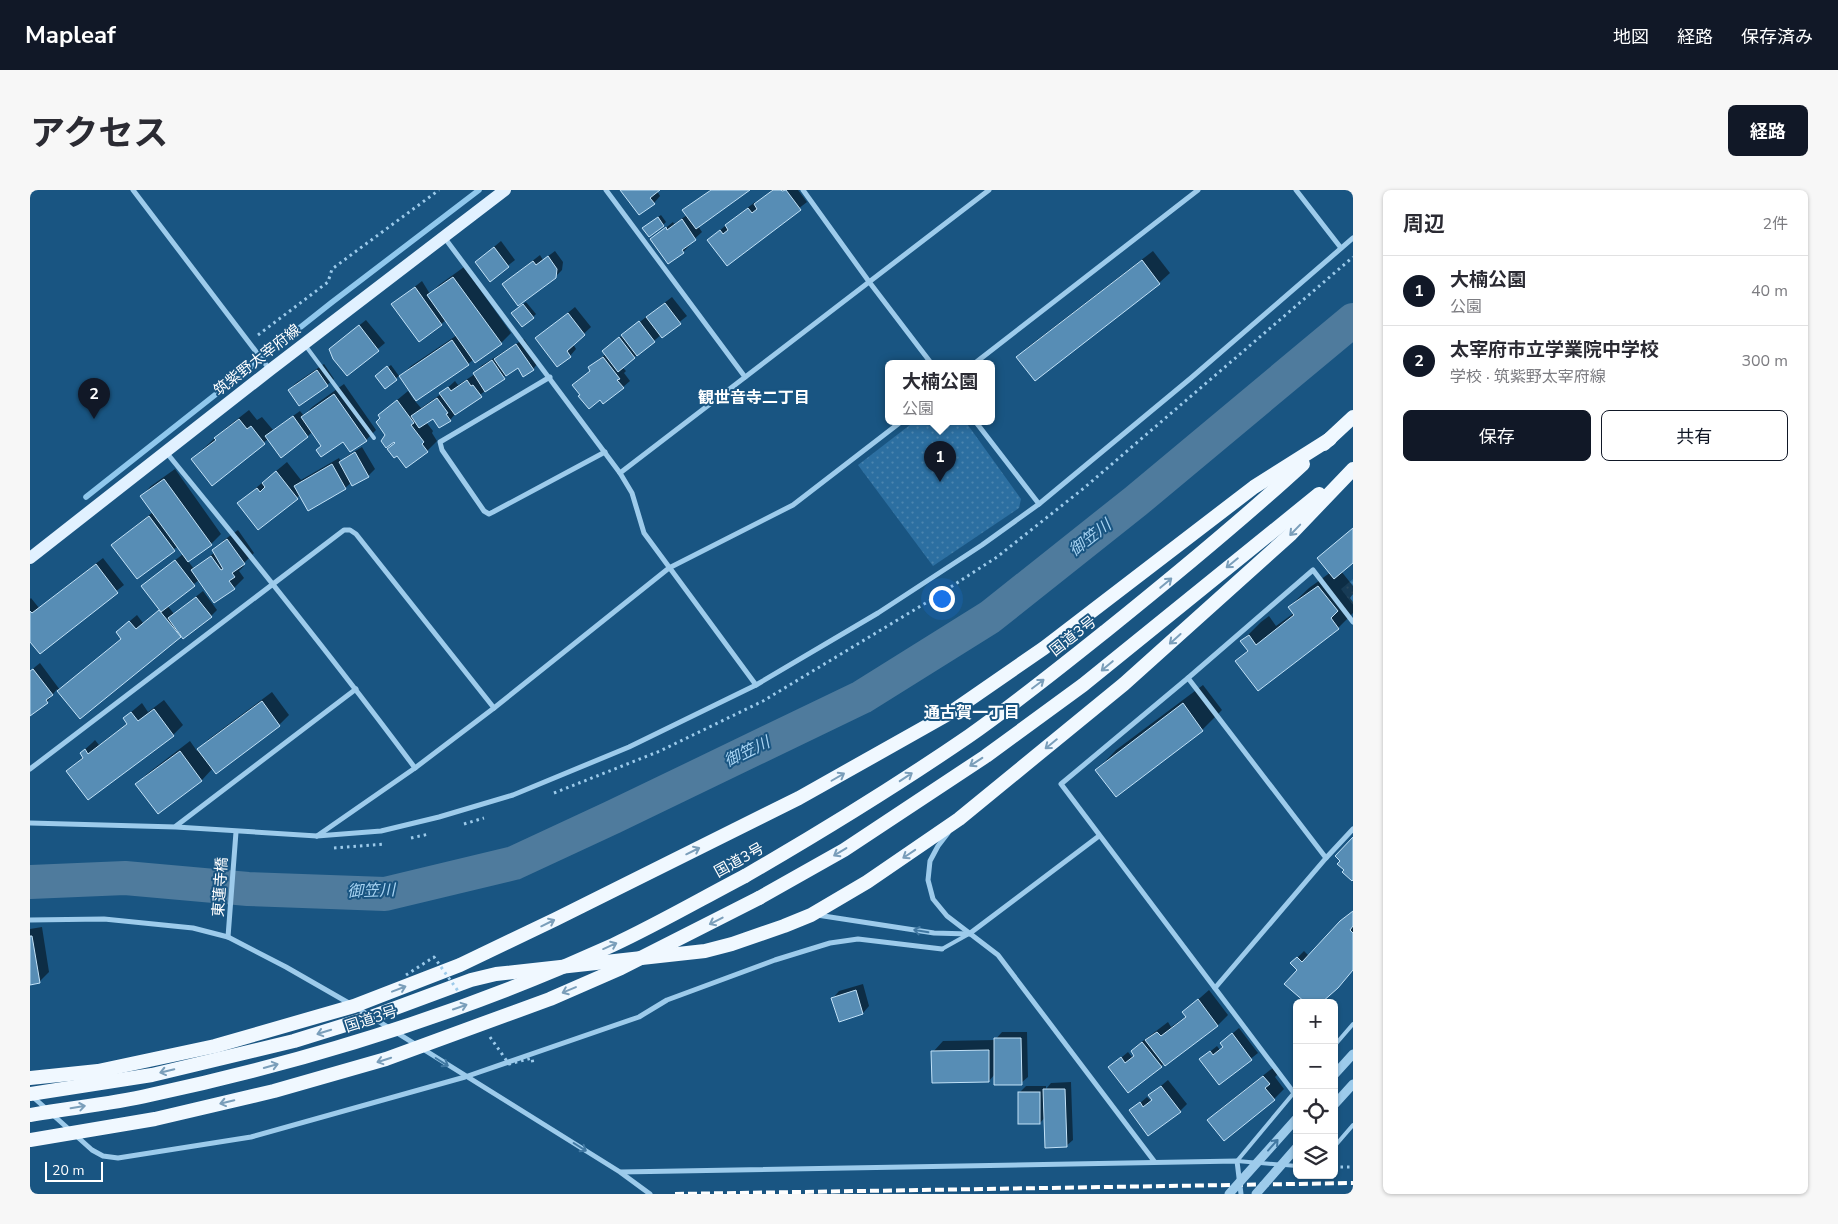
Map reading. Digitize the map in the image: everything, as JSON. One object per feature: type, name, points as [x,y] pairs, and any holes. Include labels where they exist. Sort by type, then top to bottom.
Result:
[{"type":"highway","name":"国道3号","points":[[30,1115],[149,1096],[260,1070],[465,1006],[614,944],[745,876],[823,832],[978,729],[1157,590],[1253,510],[1353,418]]},
{"type":"highway","points":[[30,1078],[98,1071],[215,1046],[354,1006],[460,965],[556,919],[799,798],[950,713],[1044,648],[1254,487],[1330,439]]},
{"type":"highway","points":[[30,1094],[152,1075],[294,1041],[371,1017],[472,980],[496,974],[705,950],[758,936],[811,915],[867,882],[959,820],[1124,684],[1291,534],[1353,468]]},
{"type":"highway","points":[[30,1140],[155,1119],[274,1092],[386,1059],[550,998],[621,968],[759,898],[844,850],[986,756],[1083,685],[1252,547],[1353,468]]},
{"type":"main road","name":"筑紫野太宰府線","points":[[30,558],[166,452],[268,367],[304,344],[504,190]]},
{"type":"street","points":[[133,190],[268,367]]},
{"type":"street","points":[[606,190],[745,377]]},
{"type":"street","points":[[803,190],[929,360]]},
{"type":"street","points":[[620,473],[989,190]]},
{"type":"street","points":[[980,360],[1198,190]]},
{"type":"street","points":[[1296,190],[1341,248]]},
{"type":"street","points":[[444,236],[620,473],[632,493],[644,533],[756,685]]},
{"type":"street","points":[[30,823],[176,827],[317,836],[381,831],[439,817],[513,794],[629,747],[756,685],[878,613],[982,545],[1039,504],[1191,378],[1353,238]]},
{"type":"street","points":[[550,377],[440,442],[442,450],[484,511],[489,514],[605,452]]},
{"type":"street","points":[[317,836],[415,768],[494,708],[669,568],[793,505],[897,425]]},
{"type":"street","points":[[978,425],[1039,504]]},
{"type":"street","points":[[166,452],[273,583],[415,768]]},
{"type":"street","points":[[30,769],[344,530],[350,530],[356,534],[494,708]]},
{"type":"street","points":[[1293,1089],[1061,784],[1313,570],[1353,622]]},
{"type":"street","points":[[1188,678],[1326,858]]},
{"type":"street","points":[[176,827],[356,689]]},
{"type":"street","points":[[959,820],[938,846],[930,861],[928,880],[934,899],[947,916],[998,955],[1154,1161]]},
{"type":"street","points":[[1215,988],[1353,829]]},
{"type":"street","name":"東蓮寺橋","points":[[228,937],[236,832]]},
{"type":"street","points":[[811,915],[934,933],[969,934],[1099,836]]},
{"type":"street","points":[[30,920],[104,919],[193,928],[228,937],[286,967],[354,1006],[620,1172],[650,1194]]},
{"type":"street","points":[[30,1094],[92,1150],[103,1156],[118,1158],[252,1137],[465,1077],[638,1017],[667,1000],[775,960],[830,943],[858,939],[942,949]]},
{"type":"street","points":[[1338,1071],[1353,1054]]},
{"type":"street","points":[[1338,1101],[1353,1084]]},
{"type":"street","points":[[1229,1194],[1293,1122]]},
{"type":"street","points":[[1256,1194],[1293,1152]]},
{"type":"street","points":[[620,1172],[1237,1161],[1241,1194]]},
{"type":"lane","points":[[304,344],[374,438]]},
{"type":"lane","points":[[942,949],[969,934]]},
{"type":"lane","points":[[1336,1044],[1353,1024]]},
{"type":"lane","points":[[1237,1161],[1293,1093]]},
{"type":"lane","points":[[1338,1142],[1353,1125]]},
{"type":"lane","points":[[1237,1161],[1293,1166]]},
{"type":"path","points":[[249,342],[328,282],[332,269],[439,190]]},
{"type":"path","points":[[1338,1167],[1353,1167]]},
{"type":"shaded area","points":[[910,425],[968,425],[1021,499],[1019,508],[933,566],[858,465]]},
{"type":"shaded area","points":[[1353,579],[1353,605],[1341,589]]},
{"type":"building","points":[[620,190],[660,190],[650,198],[655,204],[639,215]]},
{"type":"building","points":[[711,190],[750,190],[696,229],[682,210]]},
{"type":"building","points":[[773,190],[786,190],[801,210],[727,266],[707,240],[720,230],[723,234],[728,230],[725,225],[748,208],[752,213],[757,209],[754,204]]},
{"type":"building","points":[[658,217],[664,226],[649,237],[642,228]]},
{"type":"building","points":[[682,219],[696,240],[682,250],[684,253],[668,264],[650,239],[666,227],[667,230]]},
{"type":"building","points":[[494,247],[509,267],[490,282],[475,262]]},
{"type":"building","points":[[548,256],[557,269],[556,278],[518,306],[502,284],[533,261],[536,265]]},
{"type":"building","points":[[1142,260],[1160,284],[1035,381],[1016,357]]},
{"type":"building","points":[[453,277],[502,344],[475,363],[427,295]]},
{"type":"building","points":[[415,287],[442,325],[419,342],[391,304]]},
{"type":"building","points":[[665,303],[681,324],[662,338],[646,317]]},
{"type":"building","points":[[523,304],[534,318],[522,327],[511,313]]},
{"type":"building","points":[[568,313],[585,335],[567,351],[571,357],[557,367],[535,338]]},
{"type":"building","points":[[639,321],[655,342],[637,356],[621,335]]},
{"type":"building","points":[[359,325],[379,351],[347,376],[333,359],[329,349]]},
{"type":"building","points":[[619,337],[635,358],[618,372],[602,351]]},
{"type":"building","points":[[452,340],[469,365],[416,401],[399,376]]},
{"type":"building","points":[[516,344],[534,370],[523,377],[518,368],[506,376],[494,359]]},
{"type":"building","points":[[603,357],[620,379],[617,380],[624,388],[603,404],[600,400],[589,409],[572,385],[590,371],[588,367]]},
{"type":"building","points":[[492,360],[505,379],[485,392],[473,373]]},
{"type":"building","points":[[387,366],[397,380],[385,389],[375,376]]},
{"type":"building","points":[[317,370],[328,386],[299,406],[288,390]]},
{"type":"building","points":[[467,380],[482,397],[455,415],[439,393],[448,387],[451,391]]},
{"type":"building","points":[[334,394],[367,441],[350,452],[343,442],[321,457],[316,450],[321,446],[301,417]]},
{"type":"building","points":[[437,398],[448,413],[446,414],[451,421],[439,428],[433,419],[419,428],[411,416]]},
{"type":"building","points":[[397,400],[414,423],[411,425],[424,442],[422,444],[428,452],[406,468],[397,456],[394,458],[387,449],[395,443],[386,448],[381,441],[385,435],[376,422],[380,418],[378,415]]},
{"type":"building","points":[[293,416],[308,437],[281,458],[265,436]]},
{"type":"building","points":[[239,419],[247,429],[251,426],[265,444],[212,486],[191,459]]},
{"type":"building","points":[[355,452],[369,477],[352,486],[339,462]]},
{"type":"building","points":[[332,464],[346,489],[308,511],[294,486]]},
{"type":"building","points":[[276,471],[298,499],[258,530],[237,503],[257,488],[260,492],[265,487],[262,483]]},
{"type":"building","points":[[164,479],[212,545],[188,562],[140,496]]},
{"type":"building","points":[[149,516],[175,551],[137,579],[111,545]]},
{"type":"building","points":[[1353,528],[1353,563],[1334,579],[1317,558]]},
{"type":"building","points":[[227,539],[245,564],[232,573],[235,577],[229,581],[235,589],[214,603],[191,570],[211,556],[221,570],[223,569],[212,550]]},
{"type":"building","points":[[175,560],[195,586],[161,612],[141,586]]},
{"type":"building","points":[[96,564],[118,593],[40,654],[30,642],[30,611],[32,613]]},
{"type":"building","points":[[1318,586],[1338,611],[1331,618],[1339,629],[1258,691],[1235,661],[1248,651],[1240,641],[1249,635],[1256,645],[1294,615],[1288,607]]},
{"type":"building","points":[[196,597],[212,617],[183,639],[168,618]]},
{"type":"building","points":[[159,610],[181,637],[80,719],[57,691],[121,639],[116,632],[129,621],[136,629]]},
{"type":"building","points":[[33,669],[53,695],[46,700],[48,703],[30,716],[30,671]]},
{"type":"building","points":[[262,701],[280,726],[216,774],[197,749]]},
{"type":"building","points":[[1183,703],[1203,731],[1116,797],[1095,770]]},
{"type":"building","points":[[154,709],[174,736],[88,800],[66,771],[83,758],[80,753],[85,749],[88,754],[127,724],[123,718],[131,712],[138,721]]},
{"type":"building","points":[[180,751],[202,781],[158,814],[135,784]]},
{"type":"building","points":[[1353,837],[1352,881],[1342,872],[1344,870],[1337,864],[1340,861],[1335,856]]},
{"type":"building","points":[[1353,911],[1353,926],[1350,930],[1353,933],[1353,970],[1326,999],[1301,999],[1284,984],[1297,970],[1290,963],[1297,957],[1302,962],[1340,921]]},
{"type":"building","points":[[30,936],[32,936],[40,983],[30,985]]},
{"type":"building","points":[[856,990],[863,1014],[839,1022],[831,998]]},
{"type":"building","points":[[1198,999],[1218,1026],[1165,1066],[1145,1040],[1157,1032],[1161,1036],[1186,1017],[1182,1012]]},
{"type":"building","points":[[1232,1033],[1252,1060],[1219,1085],[1199,1059],[1210,1051],[1213,1055],[1223,1047],[1220,1043]]},
{"type":"building","points":[[994,1038],[1021,1038],[1022,1085],[994,1085]]},
{"type":"building","points":[[1142,1042],[1162,1067],[1128,1093],[1108,1067],[1121,1057],[1125,1063],[1134,1056],[1131,1051]]},
{"type":"building","points":[[989,1050],[989,1082],[932,1083],[931,1051]]},
{"type":"building","points":[[1263,1076],[1270,1084],[1265,1088],[1275,1100],[1224,1141],[1207,1120]]},
{"type":"building","points":[[1161,1086],[1181,1112],[1148,1136],[1129,1110],[1140,1102],[1143,1107],[1152,1100],[1148,1095]]},
{"type":"building","points":[[1043,1089],[1065,1089],[1067,1147],[1045,1148]]},
{"type":"building","points":[[1018,1092],[1040,1092],[1040,1124],[1018,1124]]},
{"type":"waterway","points":[[86,497],[331,303],[479,190]]},
{"type":"waterway","name":"御笠川","points":[[30,882],[125,878],[248,889],[385,894],[514,863],[862,697],[990,617],[1136,501],[1353,320]]},
{"type":"railway","points":[[675,1194],[1353,1183]]},
{"type":"place","name":"太宰府市立学業院中学校","points":[[94,419]]},
{"type":"place","name":"大楠公園","points":[[940,482]]},
{"type":"district","name":"観世音寺二丁目","points":[[754,398]]},
{"type":"district","name":"通古賀一丁目","points":[[972,713]]}]
